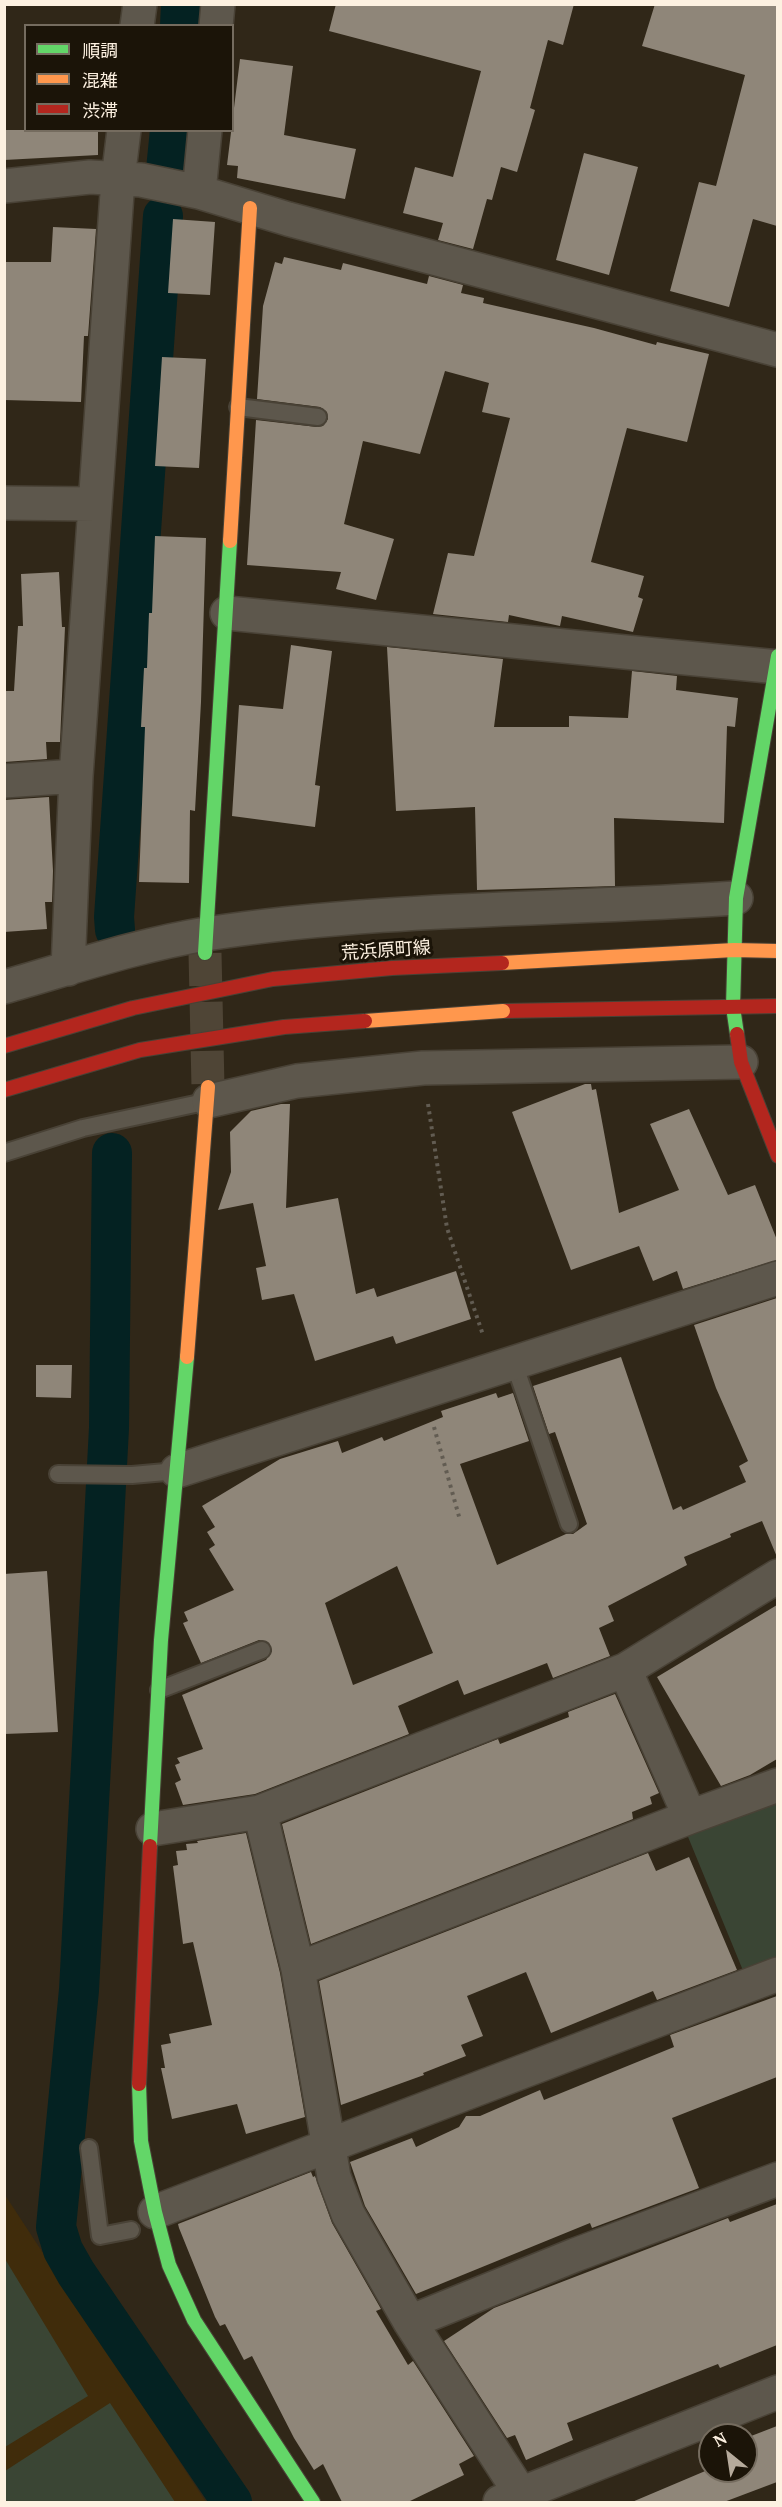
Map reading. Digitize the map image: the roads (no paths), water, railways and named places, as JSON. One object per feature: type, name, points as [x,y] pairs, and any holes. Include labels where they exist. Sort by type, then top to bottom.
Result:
[{"type":"street","points":[[137,24],[140,4]]},
{"type":"street","points":[[216,24],[218,4]]},
{"type":"street","points":[[68,969],[76,776],[118,179],[124,132]]},
{"type":"street","points":[[199,192],[205,132]]},
{"type":"street","points":[[4,186],[90,177],[141,180],[199,192],[250,208],[777,350]]},
{"type":"street","points":[[205,943],[250,208]]},
{"type":"street","points":[[4,503],[95,504]]},
{"type":"street","points":[[227,613],[776,663],[736,898],[734,1007],[741,1062],[777,1156]]},
{"type":"street","points":[[4,781],[76,776]]},
{"type":"street","points":[[4,987],[68,969],[205,943],[367,917],[736,898]]},
{"type":"street","name":"荒浜原町線","points":[[4,1046],[133,1008],[273,979],[392,968],[734,950],[777,951]]},
{"type":"street","points":[[4,1090],[140,1050],[284,1027],[503,1011],[777,1006]]},
{"type":"street","points":[[314,2502],[194,2320],[169,2265],[143,2221],[139,2069],[159,1690],[209,1094],[297,1081],[423,1068],[741,1062]]},
{"type":"street","points":[[177,1471],[777,1278]]},
{"type":"street","points":[[153,1829],[260,1812],[625,1670],[777,1576]]},
{"type":"street","points":[[625,1670],[690,1817]]},
{"type":"street","points":[[298,1969],[777,1785]]},
{"type":"street","points":[[260,1812],[298,1969],[334,2177],[348,2214],[515,2499],[777,2392]]},
{"type":"street","points":[[143,2221],[328,2146],[777,1974]]},
{"type":"street","points":[[410,2322],[574,2255],[777,2179]]},
{"type":"lane","points":[[238,407],[318,417]]},
{"type":"lane","points":[[4,1153],[83,1128],[209,1094]]},
{"type":"lane","points":[[504,1366],[569,1524]]},
{"type":"lane","points":[[58,1474],[132,1475],[177,1471]]},
{"type":"lane","points":[[159,1690],[262,1650]]},
{"type":"lane","points":[[89,2148],[100,2236],[143,2221]]},
{"type":"waterway","points":[[180,24],[181,4]]},
{"type":"waterway","points":[[166,170],[170,132]]},
{"type":"waterway","points":[[115,930],[114,917],[163,216]]},
{"type":"waterway","points":[[112,1153],[109,1428],[79,1990],[56,2227],[63,2250],[76,2273],[232,2502]]},
{"type":"tunnel","points":[[205,953],[208,1087]]}]
